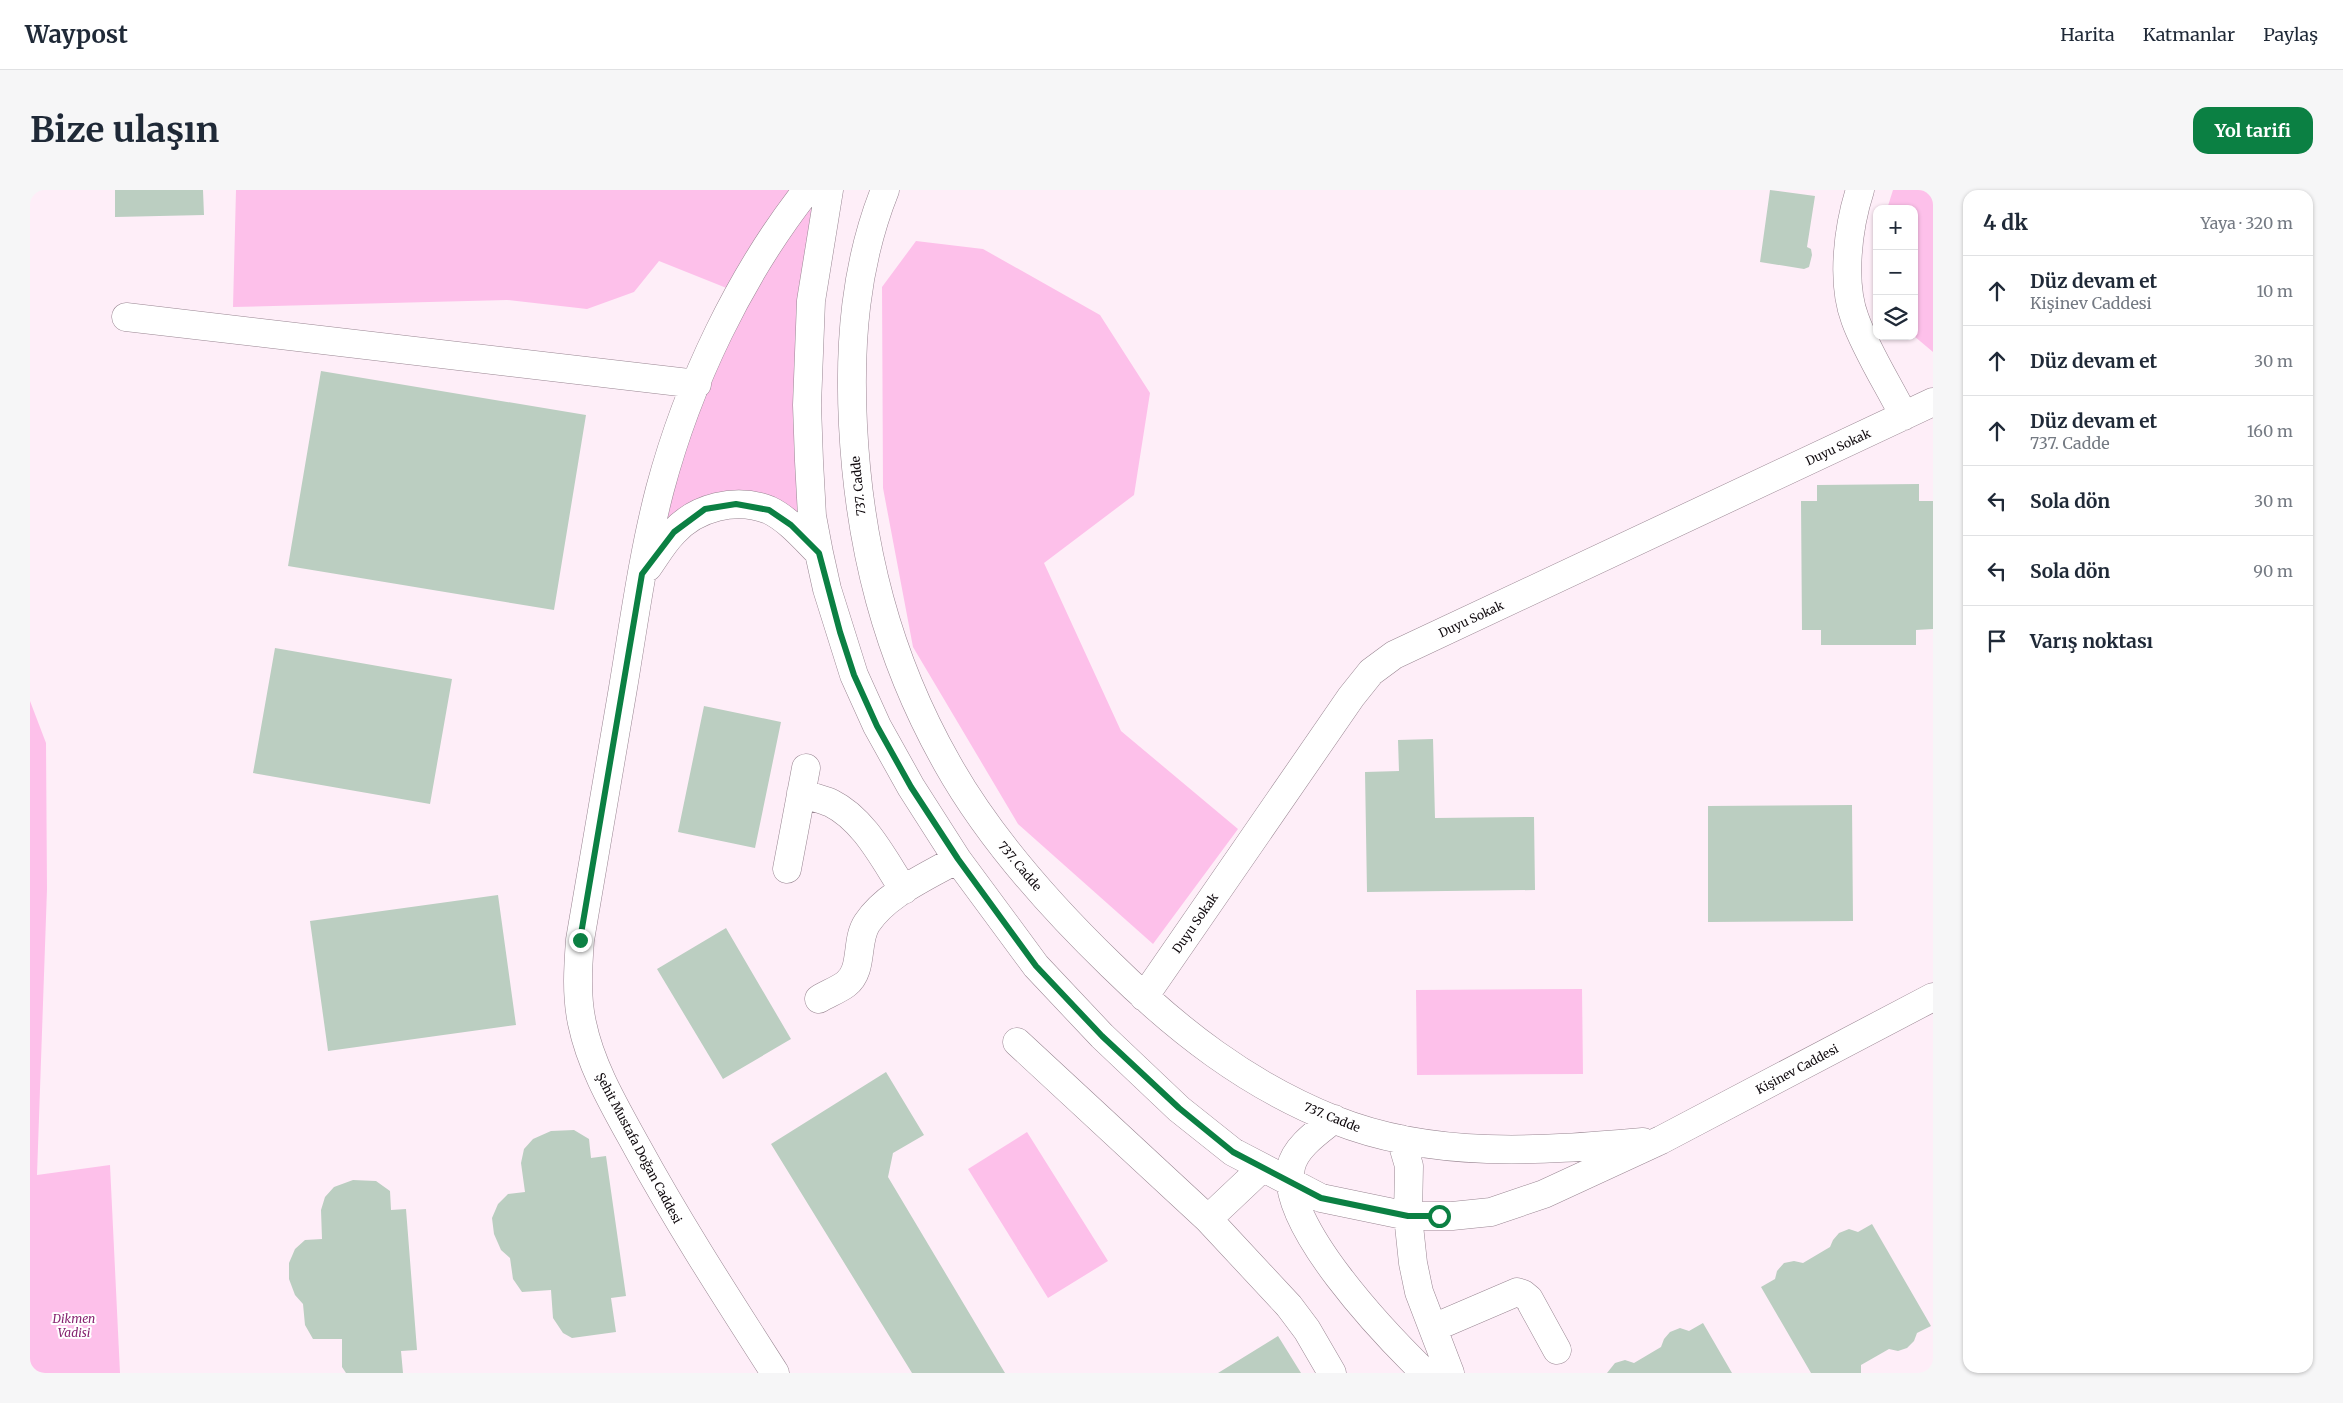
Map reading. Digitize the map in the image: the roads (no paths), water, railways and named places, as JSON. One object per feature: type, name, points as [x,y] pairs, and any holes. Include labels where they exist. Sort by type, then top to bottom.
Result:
[{"type":"street","name":"Şehit Mustafa Doğan Caddesi","points":[[775,1373],[673,1212],[610,1099],[594,1063],[582,1022],[578,986],[580,940],[642,574],[661,488],[697,384],[731,307],[766,247],[807,190]]},
{"type":"street","points":[[828,190],[811,302],[808,354],[809,461],[812,516],[819,553],[840,632],[854,675],[877,726],[911,787],[958,859],[1036,966],[1102,1036],[1179,1108],[1233,1152],[1290,1182]]},
{"type":"street","name":"737. Cadde","points":[[885,190],[863,258],[855,308],[852,409],[855,471],[861,521],[885,620],[920,712],[948,766],[983,820],[1019,866],[1077,932],[1144,997],[1194,1040],[1241,1072],[1291,1100],[1334,1119],[1402,1139]]},
{"type":"street","points":[[1860,190],[1852,214],[1847,273],[1855,318],[1904,416]]},
{"type":"street","points":[[126,317],[697,384]]},
{"type":"street","name":"Duyu Sokak","points":[[1144,997],[1351,697],[1371,672],[1394,655],[1933,402]]},
{"type":"street","name":"Şehit Mustafa Doğan Caddesi","points":[[642,574],[674,532],[705,509],[736,504],[769,510],[791,525],[819,553]]},
{"type":"street","points":[[787,869],[804,781],[851,817],[866,832],[904,890]]},
{"type":"street","points":[[819,999],[846,984],[851,979],[855,971],[862,934],[866,924],[884,903],[958,859]]},
{"type":"street","name":"Kişinev Caddesi","points":[[1290,1182],[1321,1198],[1408,1216],[1452,1216],[1491,1212],[1544,1194],[1662,1140],[1933,997]]},
{"type":"street","points":[[1017,1042],[1208,1219],[1289,1306],[1307,1330],[1332,1373]]},
{"type":"street","points":[[1334,1119],[1301,1148],[1291,1166],[1290,1182],[1294,1204],[1310,1236],[1356,1297],[1404,1353],[1425,1373]]},
{"type":"street","points":[[1402,1139],[1410,1166],[1409,1239],[1418,1284],[1432,1328],[1450,1373]]},
{"type":"street","name":"Kişinev Caddesi","points":[[1402,1139],[1456,1148],[1548,1150],[1662,1140]]},
{"type":"street","points":[[1208,1219],[1262,1168]]},
{"type":"street","points":[[1432,1328],[1517,1292],[1524,1294],[1529,1299],[1557,1350]]},
{"type":"park label","name":"Dikmen Vadisi","points":[[74,1325]]}]
